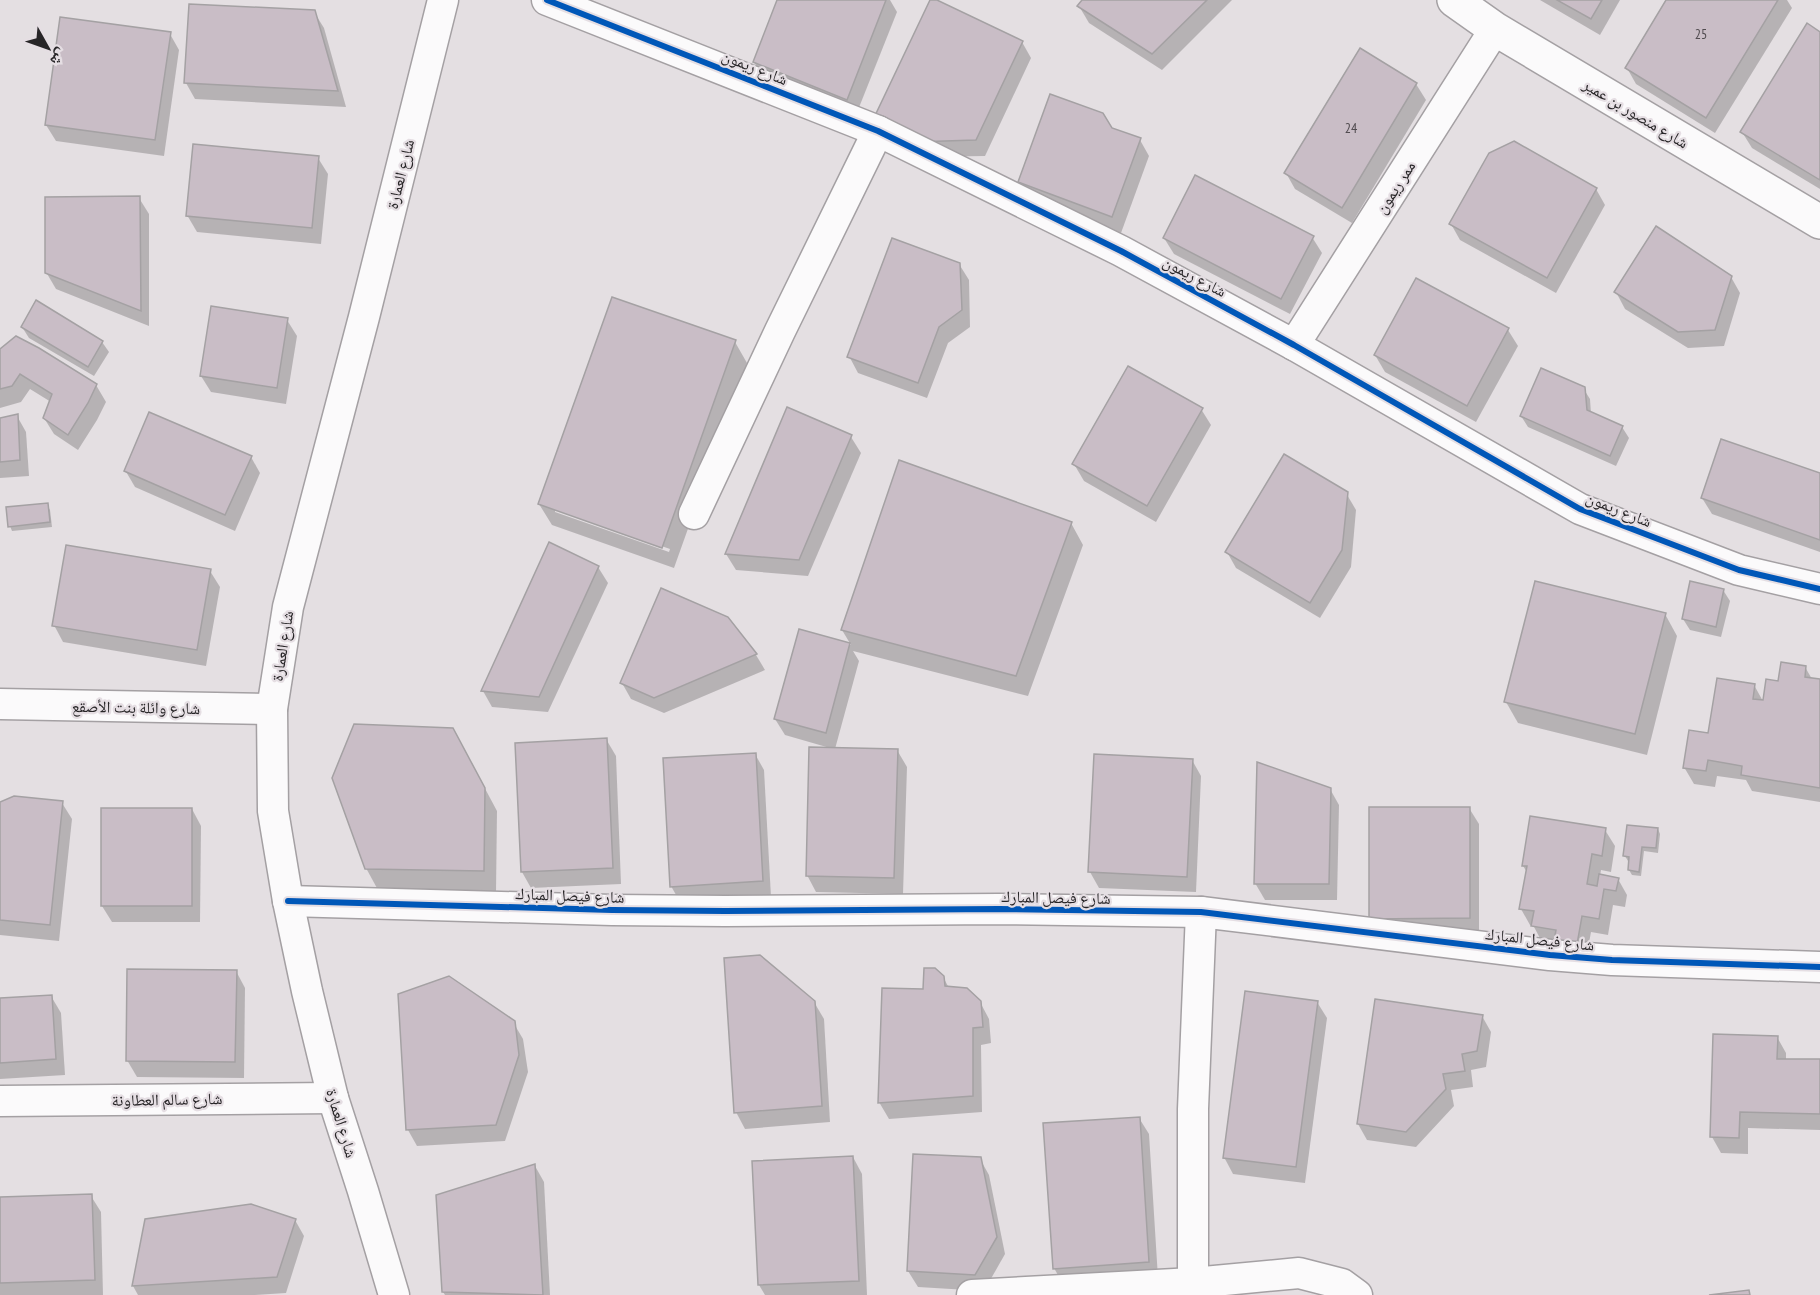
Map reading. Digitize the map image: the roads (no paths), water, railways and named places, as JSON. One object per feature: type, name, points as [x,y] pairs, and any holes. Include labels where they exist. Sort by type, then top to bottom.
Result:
[{"type":"street","name":"شارع العمارة","points":[[394,1295],[333,1098],[288,901],[273,811],[272,709],[288,607],[364,317],[443,0]]},
{"type":"street","name":"شارع ريمون","points":[[548,0],[879,131],[1121,251],[1294,345],[1580,509],[1739,570],[1820,589]]},
{"type":"street","name":"شارع منصور بن عمير","points":[[1454,0],[1496,29],[1820,222]]},
{"type":"street","name":"ممر ريمون","points":[[1294,345],[1496,29]]},
{"type":"street","points":[[694,514],[780,331],[879,131]]},
{"type":"street","name":"شارع وائلة بنت الأصقع","points":[[0,704],[272,709]]},
{"type":"street","name":"شارع فيصل المبارك","points":[[288,901],[691,911],[999,909],[1201,912],[1592,958],[1820,967]]},
{"type":"street","points":[[1193,1283],[1193,1109],[1201,912]]},
{"type":"street","name":"شارع سالم العطاونة","points":[[0,1101],[333,1098]]},
{"type":"street","points":[[972,1295],[1155,1290],[1193,1283],[1299,1273],[1342,1284],[1357,1295]]}]
